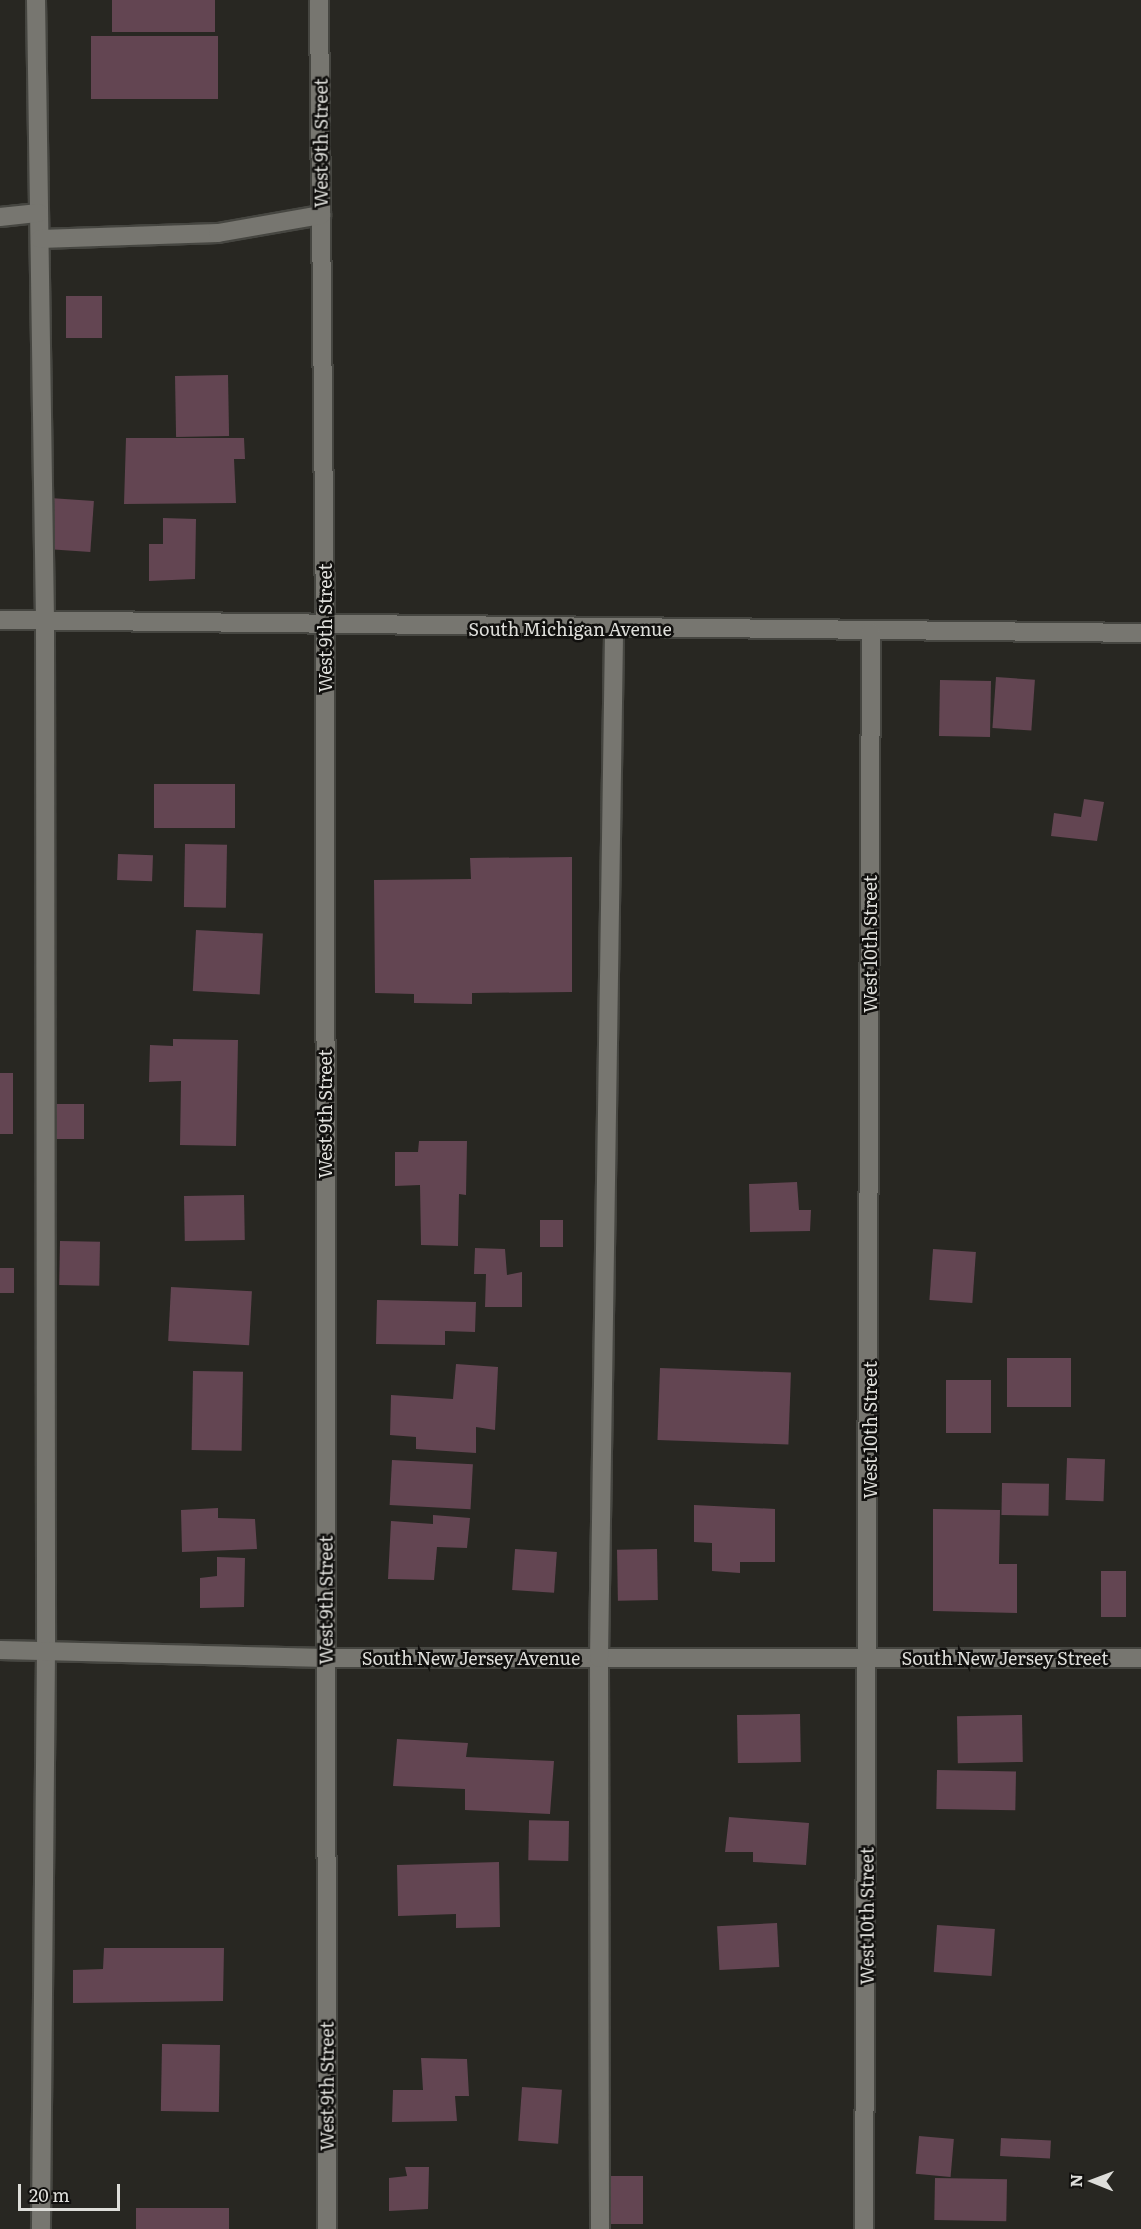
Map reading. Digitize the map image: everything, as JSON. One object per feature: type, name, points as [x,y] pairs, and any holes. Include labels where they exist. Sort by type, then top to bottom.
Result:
[{"type":"street","points":[[36,0],[45,621],[46,1651],[41,2229]]},
{"type":"street","name":"West 9th Street","points":[[320,0],[325,627],[327,2229]]},
{"type":"street","points":[[0,217],[39,213]]},
{"type":"street","points":[[40,240],[218,233],[321,214]]},
{"type":"street","name":"South Michigan Avenue","points":[[0,620],[325,627],[1141,633]]},
{"type":"street","points":[[600,2229],[599,1658],[614,629]]},
{"type":"street","name":"West 10th Street","points":[[864,2229],[869,1658],[871,632]]},
{"type":"street","name":"South New Jersey Avenue","points":[[0,1650],[326,1658],[869,1658]]},
{"type":"street","name":"South New Jersey Street","points":[[869,1658],[1141,1658]]},
{"type":"building","points":[[112,0],[215,0],[215,32],[112,32]]},
{"type":"building","points":[[91,36],[218,36],[218,99],[91,99]]},
{"type":"building","points":[[66,296],[102,296],[102,338],[66,338]]},
{"type":"building","points":[[228,375],[229,436],[176,437],[175,376]]},
{"type":"building","points":[[126,438],[244,438],[245,459],[234,459],[236,503],[124,504]]},
{"type":"building","points":[[50,498],[94,501],[90,552],[46,549]]},
{"type":"building","points":[[163,518],[196,519],[195,579],[149,581],[149,544],[163,544]]},
{"type":"building","points":[[996,677],[1035,680],[1031,731],[992,728]]},
{"type":"building","points":[[940,680],[991,681],[990,737],[939,736]]},
{"type":"building","points":[[154,784],[235,784],[235,828],[154,828]]},
{"type":"building","points":[[1084,799],[1104,802],[1097,841],[1051,836],[1054,813],[1081,817]]},
{"type":"building","points":[[185,844],[227,845],[226,908],[184,907]]},
{"type":"building","points":[[118,854],[153,855],[152,881],[117,880]]},
{"type":"building","points":[[572,857],[572,992],[472,993],[472,1004],[414,1003],[414,994],[375,993],[374,880],[471,879],[470,858]]},
{"type":"building","points":[[196,930],[263,934],[260,994],[193,991]]},
{"type":"building","points":[[173,1039],[238,1040],[236,1146],[180,1145],[181,1081],[149,1082],[150,1045],[173,1046]]},
{"type":"building","points":[[0,1073],[13,1073],[13,1134],[0,1134]]},
{"type":"building","points":[[56,1104],[84,1104],[84,1139],[56,1139]]},
{"type":"building","points":[[419,1141],[467,1141],[466,1195],[459,1194],[458,1246],[421,1245],[420,1185],[395,1186],[395,1152],[418,1152]]},
{"type":"building","points":[[797,1182],[799,1210],[811,1210],[810,1231],[750,1232],[749,1184]]},
{"type":"building","points":[[244,1195],[245,1240],[185,1241],[184,1196]]},
{"type":"building","points":[[540,1220],[563,1220],[563,1247],[540,1247]]},
{"type":"building","points":[[60,1241],[100,1242],[99,1286],[59,1285]]},
{"type":"building","points":[[475,1248],[505,1249],[507,1275],[522,1272],[522,1307],[485,1307],[486,1274],[474,1274]]},
{"type":"building","points":[[933,1249],[976,1252],[972,1303],[929,1300]]},
{"type":"building","points":[[0,1268],[14,1268],[14,1293],[0,1293]]},
{"type":"building","points":[[171,1287],[252,1291],[249,1345],[168,1341]]},
{"type":"building","points":[[377,1300],[476,1302],[475,1332],[445,1331],[445,1345],[376,1344]]},
{"type":"building","points":[[1007,1358],[1071,1358],[1071,1407],[1007,1407]]},
{"type":"building","points":[[456,1364],[498,1367],[495,1430],[476,1427],[476,1453],[416,1449],[416,1437],[390,1435],[391,1395],[453,1399]]},
{"type":"building","points":[[660,1368],[791,1373],[788,1445],[657,1440]]},
{"type":"building","points":[[193,1371],[243,1372],[242,1451],[192,1450]]},
{"type":"building","points":[[946,1380],[991,1380],[991,1433],[946,1433]]},
{"type":"building","points":[[1067,1458],[1105,1459],[1104,1501],[1066,1500]]},
{"type":"building","points":[[392,1460],[473,1464],[471,1509],[390,1505]]},
{"type":"building","points":[[1002,1483],[1049,1484],[1048,1516],[1001,1515]]},
{"type":"building","points":[[694,1505],[775,1509],[775,1562],[740,1562],[740,1573],[712,1571],[712,1543],[694,1542]]},
{"type":"building","points":[[218,1508],[218,1518],[255,1519],[257,1549],[182,1552],[181,1510]]},
{"type":"building","points":[[933,1509],[1000,1510],[999,1564],[1017,1564],[1017,1613],[933,1611]]},
{"type":"building","points":[[433,1515],[470,1518],[467,1548],[437,1547],[434,1580],[388,1579],[391,1521],[433,1524]]},
{"type":"building","points":[[515,1549],[557,1552],[554,1593],[512,1590]]},
{"type":"building","points":[[657,1549],[658,1600],[618,1601],[617,1550]]},
{"type":"building","points":[[217,1557],[245,1558],[244,1607],[200,1608],[200,1578],[217,1576]]},
{"type":"building","points":[[1101,1571],[1126,1571],[1126,1617],[1101,1617]]},
{"type":"building","points":[[800,1714],[801,1762],[738,1763],[737,1715]]},
{"type":"building","points":[[1022,1715],[1023,1762],[958,1763],[957,1716]]},
{"type":"building","points":[[397,1739],[468,1743],[466,1757],[554,1761],[550,1814],[465,1810],[465,1789],[393,1786]]},
{"type":"building","points":[[937,1770],[1016,1771],[1015,1810],[936,1809]]},
{"type":"building","points":[[729,1817],[809,1823],[806,1865],[753,1862],[753,1852],[725,1852]]},
{"type":"building","points":[[529,1820],[569,1821],[568,1861],[528,1860]]},
{"type":"building","points":[[499,1862],[500,1927],[456,1928],[456,1914],[398,1916],[397,1865]]},
{"type":"building","points":[[777,1923],[779,1967],[719,1970],[717,1926]]},
{"type":"building","points":[[937,1925],[995,1929],[992,1976],[934,1972]]},
{"type":"building","points":[[104,1948],[224,1948],[223,2001],[73,2003],[73,1970],[103,1969]]},
{"type":"building","points":[[162,2044],[220,2045],[219,2112],[161,2111]]},
{"type":"building","points":[[421,2058],[467,2059],[469,2096],[455,2096],[457,2121],[392,2122],[393,2090],[423,2090]]},
{"type":"building","points":[[522,2087],[562,2090],[558,2144],[518,2141]]},
{"type":"building","points":[[919,2136],[954,2139],[951,2177],[916,2174]]},
{"type":"building","points":[[1001,2138],[1051,2141],[1050,2159],[1000,2156]]},
{"type":"building","points":[[405,2167],[429,2167],[428,2209],[389,2211],[389,2178],[407,2176]]},
{"type":"building","points":[[611,2176],[643,2176],[643,2224],[611,2224]]},
{"type":"building","points":[[935,2178],[1007,2179],[1006,2221],[934,2220]]},
{"type":"building","points":[[136,2208],[229,2208],[229,2229],[136,2229]]}]
